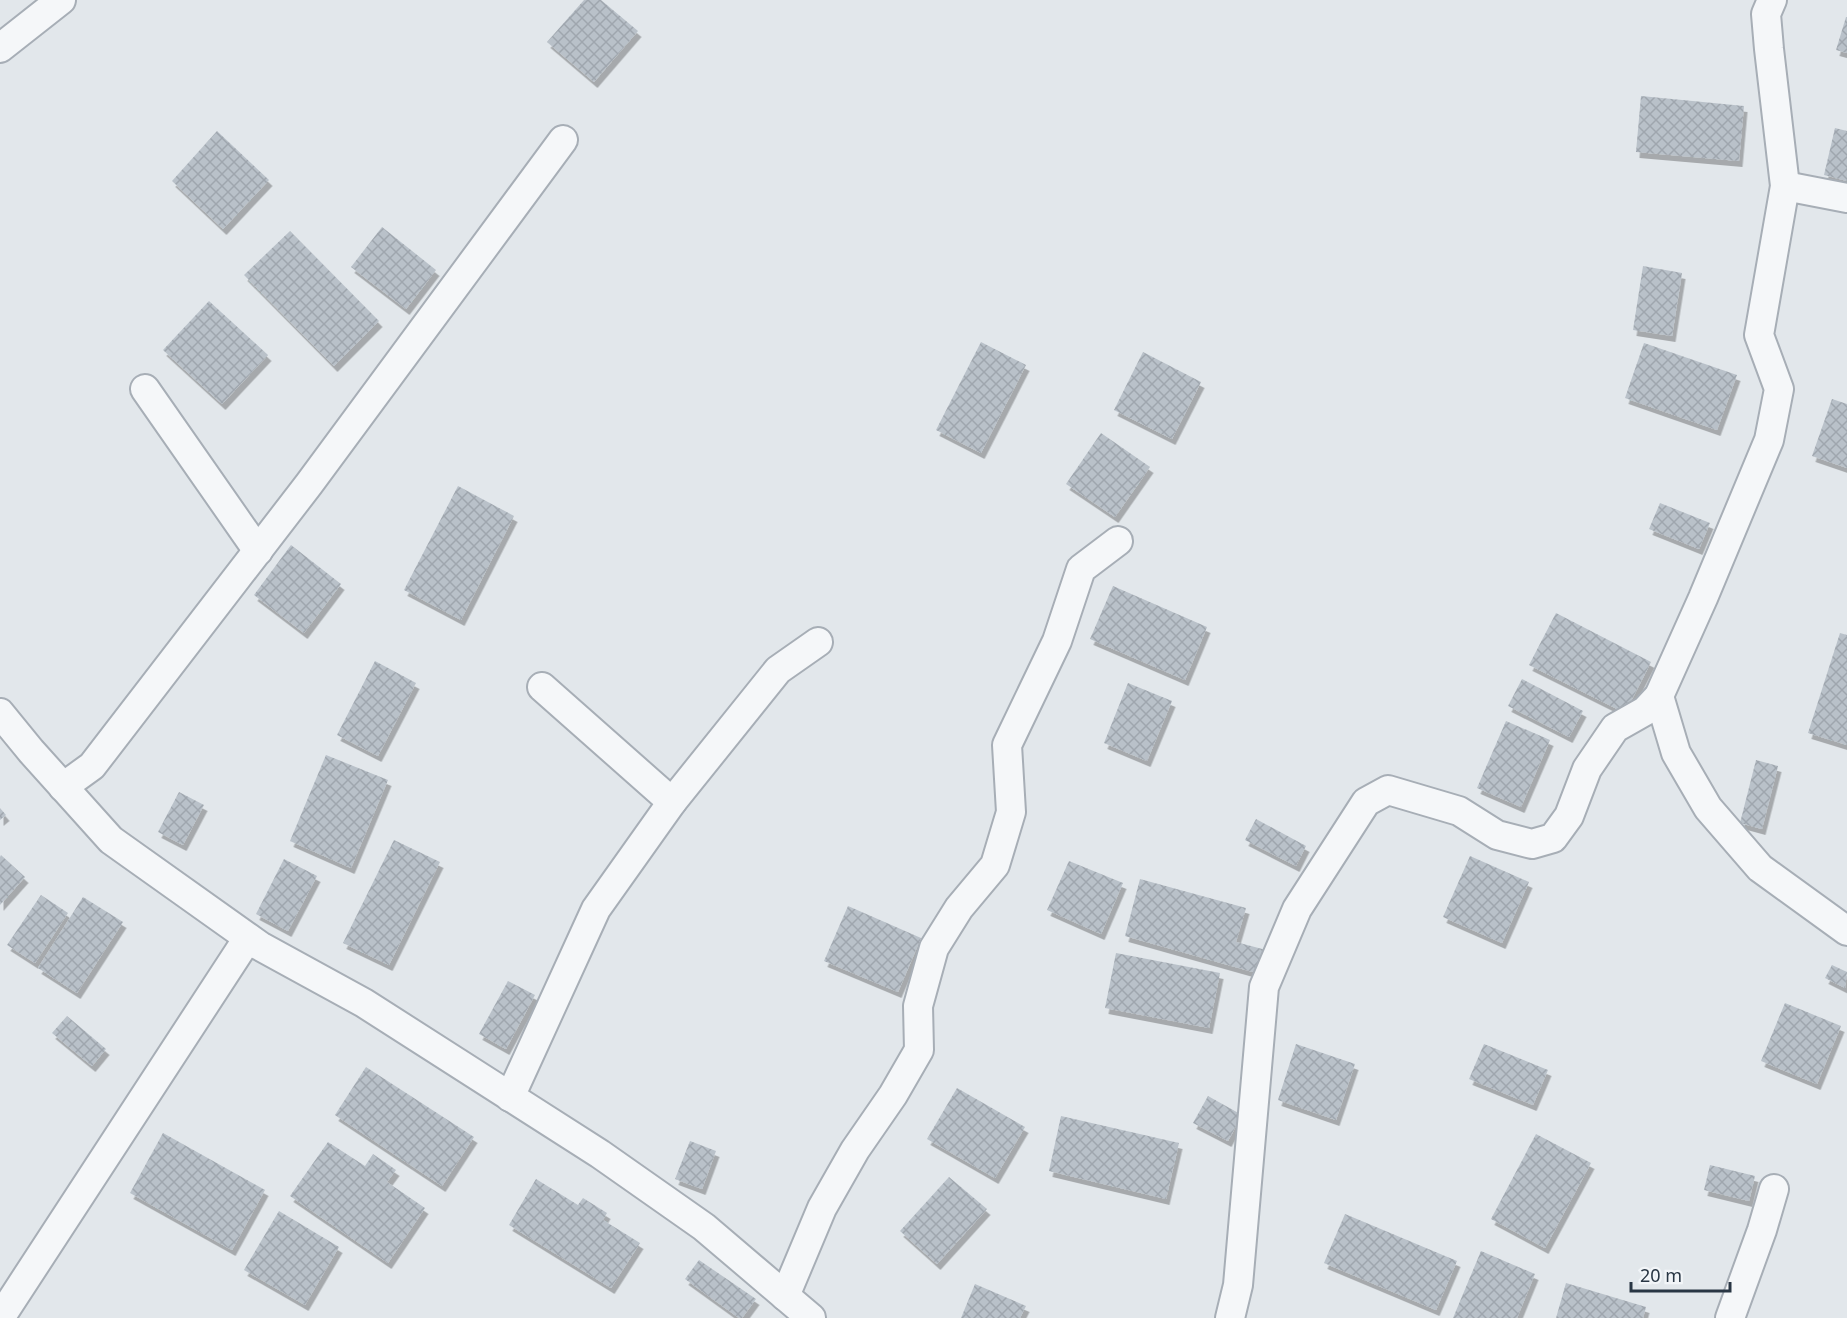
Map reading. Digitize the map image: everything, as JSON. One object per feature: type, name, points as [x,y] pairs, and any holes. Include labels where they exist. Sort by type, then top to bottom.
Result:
[{"type":"street","points":[[0,48],[61,0]]},
{"type":"street","points":[[1230,1318],[1238,1285],[1264,987],[1297,909],[1366,802],[1388,789],[1459,811],[1497,835],[1532,844],[1553,838],[1569,816],[1587,769],[1615,729],[1645,711],[1659,696],[1704,598],[1769,440],[1779,389],[1759,335],[1785,186],[1766,15],[1772,0]]},
{"type":"street","points":[[63,787],[92,766],[309,484],[563,140]]},
{"type":"street","points":[[1785,186],[1847,198]]},
{"type":"street","points":[[145,389],[258,551]]},
{"type":"street","points":[[785,1296],[822,1208],[855,1150],[893,1095],[919,1050],[918,1006],[934,948],[959,909],[995,865],[1011,812],[1007,745],[1057,641],[1081,569],[1118,541]]},
{"type":"street","points":[[510,1096],[596,909],[672,802],[778,670],[818,642]]},
{"type":"street","points":[[542,687],[672,802]]},
{"type":"street","points":[[1659,696],[1676,753],[1708,808],[1760,868],[1847,931]]},
{"type":"street","points":[[0,713],[111,840],[260,946],[364,1003],[600,1154],[704,1227],[811,1318]]},
{"type":"street","points":[[0,1318],[248,938]]},
{"type":"street","points":[[1730,1318],[1762,1230],[1773,1189]]},
{"type":"building","points":[[584,0],[601,0],[638,31],[594,82],[547,42]]},
{"type":"building","points":[[1847,17],[1847,53],[1836,50]]},
{"type":"building","points":[[1641,96],[1744,106],[1739,161],[1636,152]]},
{"type":"building","points":[[1835,128],[1847,131],[1847,181],[1824,175]]},
{"type":"building","points":[[217,131],[269,180],[223,229],[172,181]]},
{"type":"building","points":[[382,227],[436,270],[406,309],[351,267]]},
{"type":"building","points":[[290,231],[379,321],[334,366],[244,275]]},
{"type":"building","points":[[1643,266],[1682,273],[1672,336],[1633,330]]},
{"type":"building","points":[[209,301],[268,355],[222,404],[163,350]]},
{"type":"building","points":[[981,342],[1026,365],[981,453],[936,430]]},
{"type":"building","points":[[1644,343],[1737,375],[1717,430],[1625,398]]},
{"type":"building","points":[[1143,352],[1201,382],[1172,439],[1114,410]]},
{"type":"building","points":[[1832,399],[1847,404],[1847,468],[1812,456]]},
{"type":"building","points":[[1101,433],[1150,467],[1115,517],[1066,484]]},
{"type":"building","points":[[458,486],[514,516],[461,620],[404,590]]},
{"type":"building","points":[[1660,503],[1710,523],[1699,549],[1649,529]]},
{"type":"building","points":[[291,545],[341,584],[304,633],[254,595]]},
{"type":"building","points":[[1113,586],[1207,627],[1185,680],[1090,639]]},
{"type":"building","points":[[1556,613],[1651,662],[1625,713],[1529,665]]},
{"type":"building","points":[[1840,633],[1847,635],[1847,745],[1808,733]]},
{"type":"building","points":[[375,661],[416,683],[378,756],[337,735]]},
{"type":"building","points":[[1522,679],[1583,711],[1569,737],[1508,706]]},
{"type":"building","points":[[1128,683],[1172,701],[1147,761],[1104,743]]},
{"type":"building","points":[[1506,721],[1550,740],[1521,807],[1477,788]]},
{"type":"building","points":[[326,755],[388,780],[351,868],[290,841]]},
{"type":"building","points":[[1756,760],[1778,766],[1762,829],[1740,823]]},
{"type":"building","points":[[179,792],[204,805],[183,845],[158,832]]},
{"type":"building","points":[[0,808],[6,815],[0,820]]},
{"type":"building","points":[[1256,819],[1306,846],[1296,866],[1245,840]]},
{"type":"building","points":[[394,840],[440,862],[389,965],[343,943]]},
{"type":"building","points":[[1,855],[25,877],[0,905],[0,857]]},
{"type":"building","points":[[1470,856],[1529,882],[1502,943],[1443,917]]},
{"type":"building","points":[[284,859],[317,876],[288,931],[256,914]]},
{"type":"building","points":[[1069,861],[1123,883],[1101,934],[1047,910]]},
{"type":"building","points":[[1140,879],[1246,908],[1236,942],[1266,950],[1260,974],[1125,936]]},
{"type":"building","points":[[41,895],[68,913],[35,963],[7,945]]},
{"type":"building","points":[[83,897],[123,922],[77,993],[38,968]]},
{"type":"building","points":[[848,906],[921,938],[898,992],[824,961]]},
{"type":"building","points":[[1116,953],[1220,973],[1209,1028],[1105,1008]]},
{"type":"building","points":[[1832,965],[1847,972],[1845,988],[1825,978]]},
{"type":"building","points":[[508,981],[535,995],[506,1049],[479,1034]]},
{"type":"building","points":[[1785,1003],[1841,1026],[1817,1084],[1761,1061]]},
{"type":"building","points":[[67,1016],[106,1049],[92,1066],[52,1033]]},
{"type":"building","points":[[1296,1044],[1355,1064],[1336,1120],[1278,1100]]},
{"type":"building","points":[[1484,1044],[1548,1070],[1533,1105],[1469,1079]]},
{"type":"building","points":[[366,1067],[474,1137],[442,1186],[335,1115]]},
{"type":"building","points":[[957,1088],[1025,1127],[995,1178],[927,1139]]},
{"type":"building","points":[[1208,1096],[1242,1115],[1228,1141],[1193,1123]]},
{"type":"building","points":[[1061,1116],[1179,1143],[1166,1199],[1049,1171]]},
{"type":"building","points":[[163,1133],[265,1190],[232,1250],[130,1193]]},
{"type":"building","points":[[1536,1134],[1591,1163],[1545,1248],[1491,1219]]},
{"type":"building","points":[[690,1141],[716,1151],[702,1189],[675,1179]]},
{"type":"building","points":[[328,1142],[365,1166],[373,1154],[396,1170],[387,1182],[425,1208],[388,1263],[290,1196]]},
{"type":"building","points":[[1710,1165],[1755,1176],[1749,1201],[1704,1190]]},
{"type":"building","points":[[949,1177],[987,1209],[937,1264],[900,1231]]},
{"type":"building","points":[[536,1179],[578,1205],[583,1198],[607,1213],[603,1220],[640,1243],[611,1288],[509,1225]]},
{"type":"building","points":[[279,1211],[339,1247],[305,1305],[244,1270]]},
{"type":"building","points":[[1345,1214],[1457,1261],[1436,1310],[1324,1263]]},
{"type":"building","points":[[1481,1251],[1535,1274],[1517,1318],[1453,1318]]},
{"type":"building","points":[[699,1260],[756,1299],[742,1318],[685,1279]]},
{"type":"building","points":[[1566,1283],[1646,1307],[1643,1318],[1556,1318]]},
{"type":"building","points":[[975,1284],[1026,1306],[1020,1318],[961,1318]]}]
